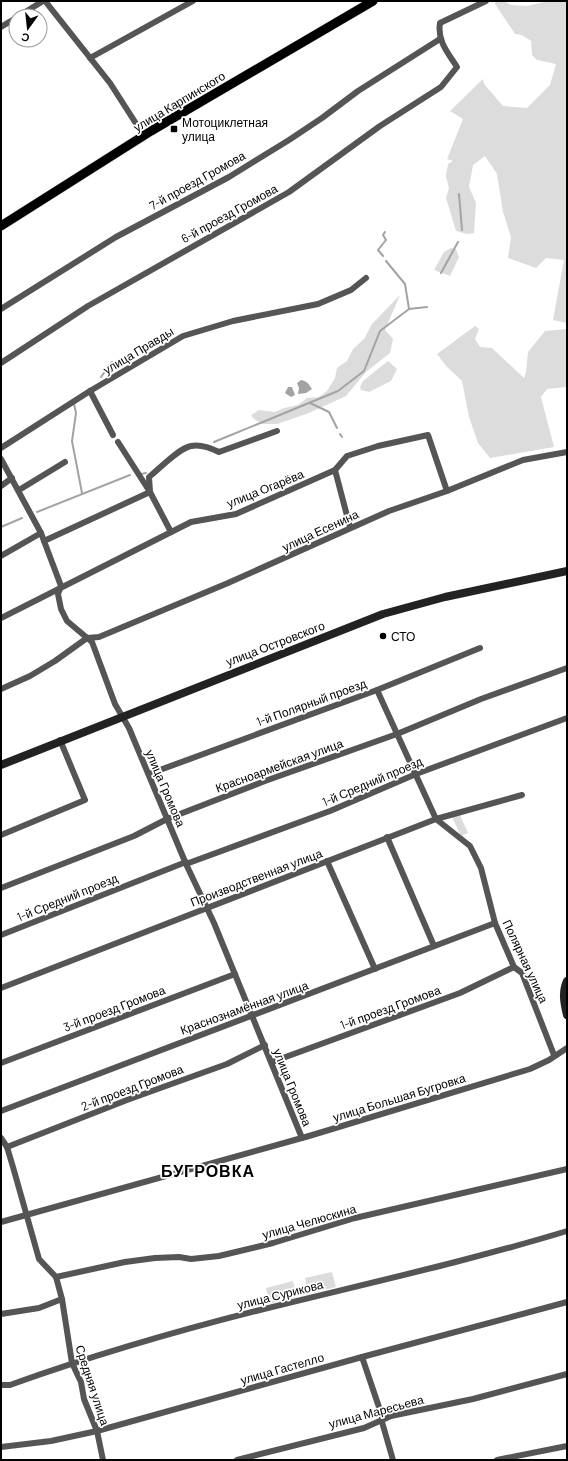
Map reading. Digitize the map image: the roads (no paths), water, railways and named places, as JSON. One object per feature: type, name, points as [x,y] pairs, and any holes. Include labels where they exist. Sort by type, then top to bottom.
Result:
[{"type":"main road","name":"улица Карпинского","points":[[1,226],[144,136],[373,1]]},
{"type":"street","points":[[32,8],[44,1],[110,83],[144,136]]},
{"type":"street","points":[[90,58],[193,1]]},
{"type":"street","points":[[440,39],[438,32],[440,23],[486,1]]},
{"type":"street","name":"6-й проезд Громова","points":[[1,364],[88,306],[289,192],[380,126],[441,86],[457,67],[440,39]]},
{"type":"street","name":"7-й проезд Громова","points":[[1,309],[116,237],[228,177],[269,152],[322,118],[358,91],[440,39]]},
{"type":"street","name":"улица Правды","points":[[1,448],[90,391],[183,336],[232,321],[318,304],[350,290],[366,278]]},
{"type":"street","points":[[90,391],[113,435]]},
{"type":"street","points":[[150,492],[149,477],[180,452],[191,446],[209,448],[219,452],[277,431]]},
{"type":"street","name":"улица Огарёва","points":[[1,618],[61,586],[191,522],[236,514],[335,470],[347,456],[378,446],[428,435],[447,490]]},
{"type":"street","points":[[118,442],[150,492],[171,532]]},
{"type":"street","name":"улица Есенина","points":[[87,638],[98,637],[228,583],[350,527],[523,460],[567,452]]},
{"type":"street","name":"улица Громова","points":[[1,459],[41,533],[61,586],[58,594],[64,615],[72,626],[92,642],[115,704],[123,715],[149,774],[252,1014],[302,1138]]},
{"type":"street","points":[[19,490],[65,462]]},
{"type":"street","points":[[335,470],[350,527]]},
{"type":"street","points":[[1,486],[12,478]]},
{"type":"street","points":[[44,541],[150,492]]},
{"type":"street","points":[[1,556],[41,533]]},
{"type":"street","name":"улица Островского","points":[[1,765],[123,715],[384,614],[445,597],[567,571]]},
{"type":"street","points":[[1,689],[30,676],[56,661],[87,638]]},
{"type":"street","name":"1-й Полярный проезд","points":[[149,774],[377,690],[480,648]]},
{"type":"street","name":"Красноармейская улица","points":[[1,888],[134,836],[168,819],[294,770],[398,734],[481,699],[567,668]]},
{"type":"street","name":"Полярная улица","points":[[377,690],[436,818],[470,846],[481,868],[495,922],[514,967],[522,973],[554,1055]]},
{"type":"street","name":"1-й Средний проезд","points":[[1,935],[186,863],[330,812],[416,774],[567,718]]},
{"type":"street","points":[[1,835],[85,800],[60,740]]},
{"type":"street","name":"Производственная улица","points":[[1,988],[436,818],[522,795]]},
{"type":"street","points":[[387,838],[434,946]]},
{"type":"street","points":[[327,861],[375,970]]},
{"type":"street","name":"Краснознамённая улица","points":[[1,1111],[252,1014],[375,970],[495,922]]},
{"type":"street","name":"1-й проезд Громова","points":[[272,1062],[460,993],[514,967]]},
{"type":"street","name":"3-й проезд Громова","points":[[1,1063],[235,974]]},
{"type":"street","points":[[567,981],[564,988],[564,1004],[567,1015]]},
{"type":"street","name":"2-й проезд Громова","points":[[7,1147],[125,1101],[227,1064],[265,1045]]},
{"type":"street","name":"улица Большая Бугровка","points":[[1,1222],[302,1138],[530,1069],[549,1060],[554,1055],[567,1048]]},
{"type":"street","name":"Средняя улица","points":[[1,1138],[7,1147],[39,1259],[56,1277],[62,1299],[72,1363],[81,1382],[84,1399],[97,1431],[103,1460]]},
{"type":"street","name":"улица Челюскина","points":[[56,1277],[125,1262],[155,1258],[179,1257],[191,1259],[219,1256],[273,1243],[355,1218],[567,1169]]},
{"type":"street","name":"улица Сурикова","points":[[1,1385],[10,1385],[72,1363],[197,1327],[502,1251],[567,1231]]},
{"type":"street","points":[[1,1314],[39,1308],[62,1299]]},
{"type":"street","name":"улица Гастелло","points":[[1,1447],[51,1441],[97,1431],[362,1357],[567,1302]]},
{"type":"street","points":[[362,1357],[382,1416],[382,1422],[393,1460]]},
{"type":"street","name":"улица Маресьева","points":[[237,1460],[364,1428],[382,1422],[391,1416],[473,1398],[567,1374]]},
{"type":"street","points":[[497,1460],[567,1446]]},
{"type":"waterway","points":[[459,194],[462,230]]},
{"type":"waterway","points":[[383,256],[378,250],[386,240],[383,235],[385,232]]},
{"type":"waterway","points":[[441,273],[458,242]]},
{"type":"waterway","points":[[214,442],[338,391],[364,371],[380,331],[409,309],[405,284],[386,261]]},
{"type":"waterway","points":[[409,309],[427,307]]},
{"type":"waterway","points":[[101,377],[112,362]]},
{"type":"waterway","points":[[310,403],[329,412],[337,428]]},
{"type":"waterway","points":[[74,404],[76,413],[72,441],[82,493]]},
{"type":"waterway","points":[[141,474],[146,473]]},
{"type":"waterway","points":[[37,512],[130,475]]},
{"type":"waterway","points":[[1,527],[22,518]]},
{"type":"place","name":"Мотоциклетная улица","points":[[174,129]]},
{"type":"place","name":"СТО","points":[[383,636]]},
{"type":"district","name":"БУГРОВКА","points":[[208,1170]]}]
